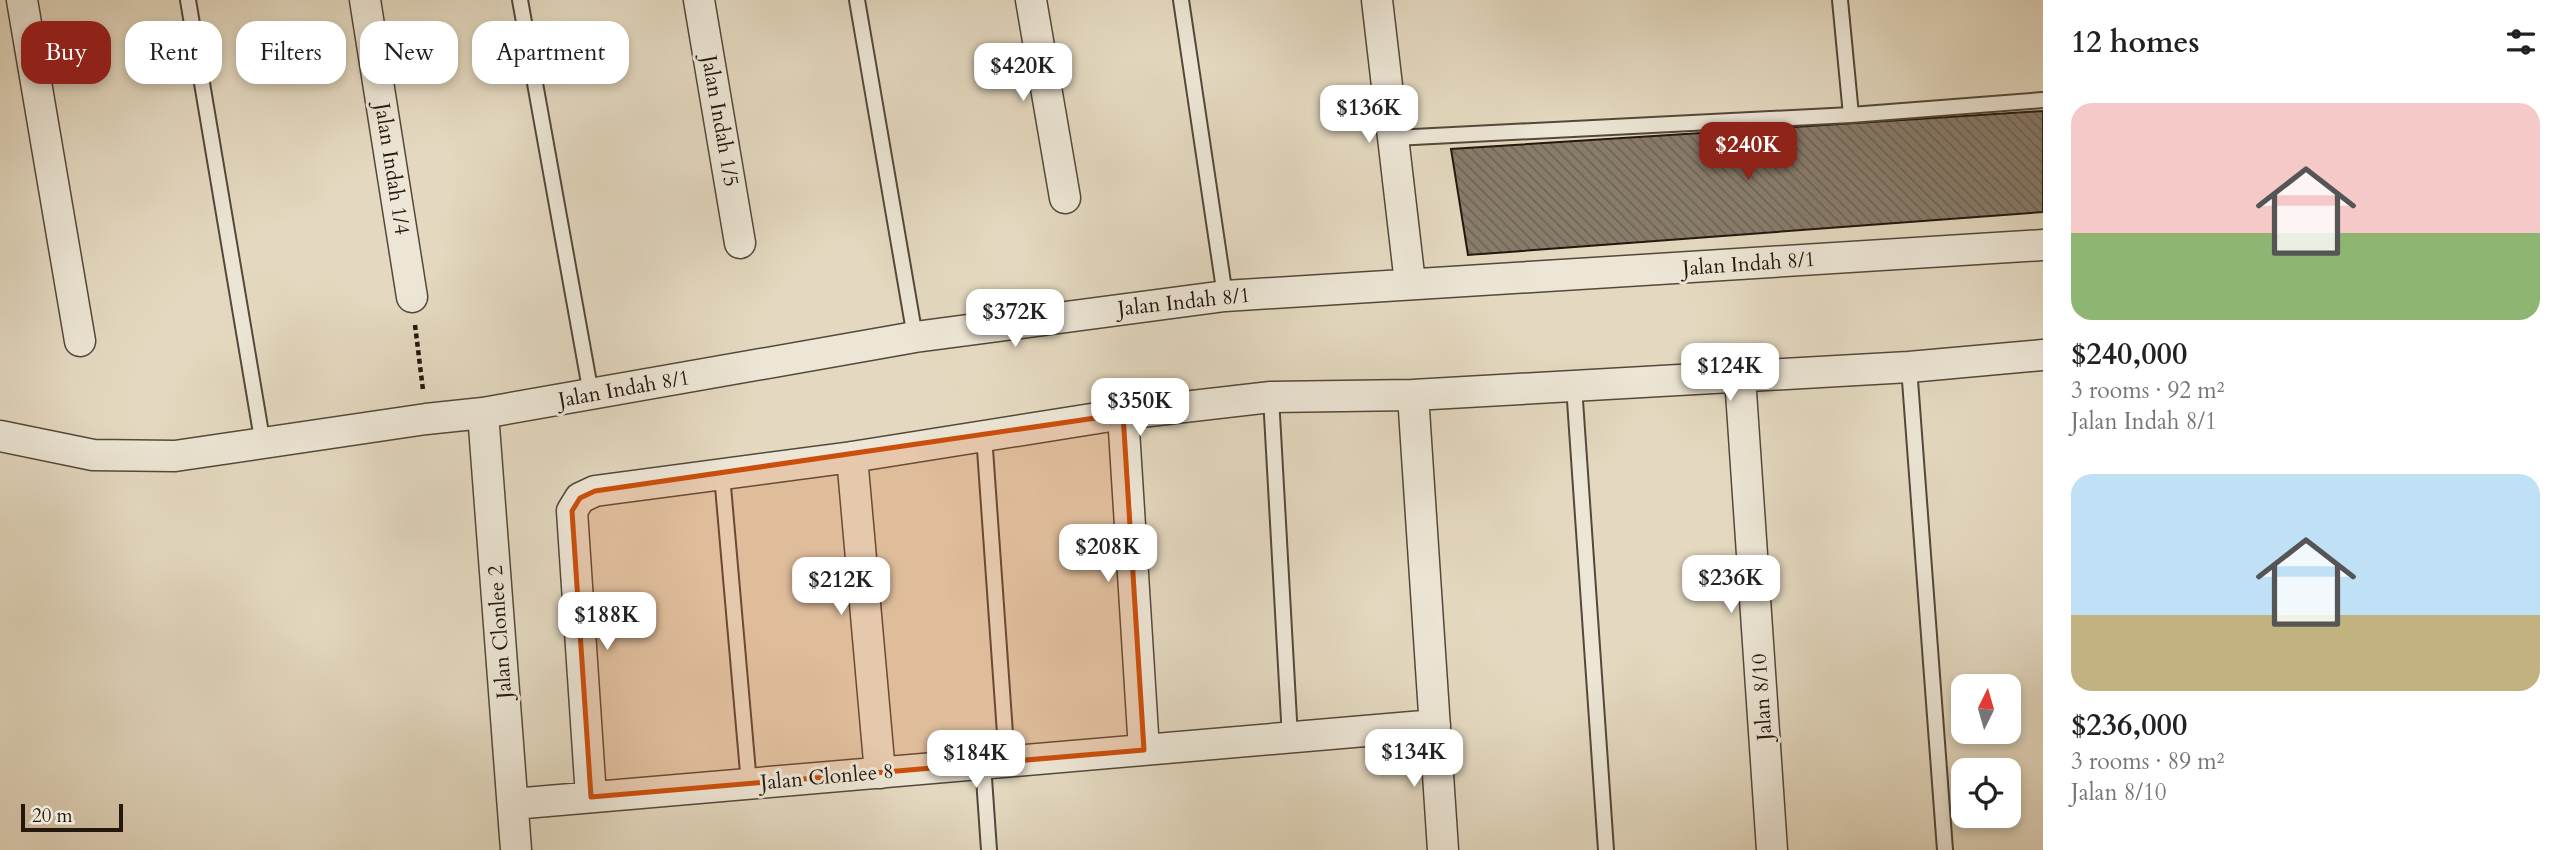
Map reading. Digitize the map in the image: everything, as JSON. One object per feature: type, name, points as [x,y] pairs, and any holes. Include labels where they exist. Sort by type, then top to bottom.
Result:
[{"type":"street","points":[[22,0],[80,341]]},
{"type":"street","name":"Jalan Indah 1/4","points":[[365,0],[412,297]]},
{"type":"street","name":"Jalan Indah 1/5","points":[[699,0],[740,243]]},
{"type":"street","points":[[1031,0],[1065,198]]},
{"type":"street","points":[[1377,0],[1410,283]]},
{"type":"street","name":"Jalan Indah 8/1","points":[[0,436],[93,455],[175,456],[483,413],[915,337],[1225,296],[2043,245]]},
{"type":"street","points":[[591,797],[572,511],[580,498],[595,491],[852,457],[1123,414],[1270,397],[1413,395],[1909,367],[2043,355]]},
{"type":"street","name":"Jalan 8/10","points":[[1740,377],[1772,850]]},
{"type":"street","points":[[1413,395],[1443,850]]},
{"type":"street","name":"Jalan Clonlee 2","points":[[483,413],[516,850]]},
{"type":"street","points":[[1123,414],[1144,750]]},
{"type":"street","points":[[852,457],[880,773]]},
{"type":"street","name":"Jalan Clonlee 8","points":[[513,804],[1434,725]]},
{"type":"lane","points":[[188,0],[263,445]]},
{"type":"lane","points":[[520,0],[591,394]]},
{"type":"lane","points":[[857,0],[915,337]]},
{"type":"lane","points":[[1181,0],[1225,296]]},
{"type":"lane","points":[[1840,0],[1851,115]]},
{"type":"lane","points":[[1394,138],[1851,115],[2043,100]]},
{"type":"lane","points":[[1909,367],[1945,850]]},
{"type":"lane","points":[[1574,386],[1606,850]]},
{"type":"lane","points":[[1270,397],[1290,738]]},
{"type":"lane","points":[[984,435],[995,763],[989,850]]},
{"type":"lane","points":[[722,475],[748,784]]},
{"type":"path","points":[[412,297],[426,419]]},
{"type":"highlighted area","points":[[1123,414],[1144,750],[591,797],[572,511],[580,498],[595,491]]},
{"type":"building","points":[[2043,111],[2043,212],[1468,255],[1451,149]]}]
